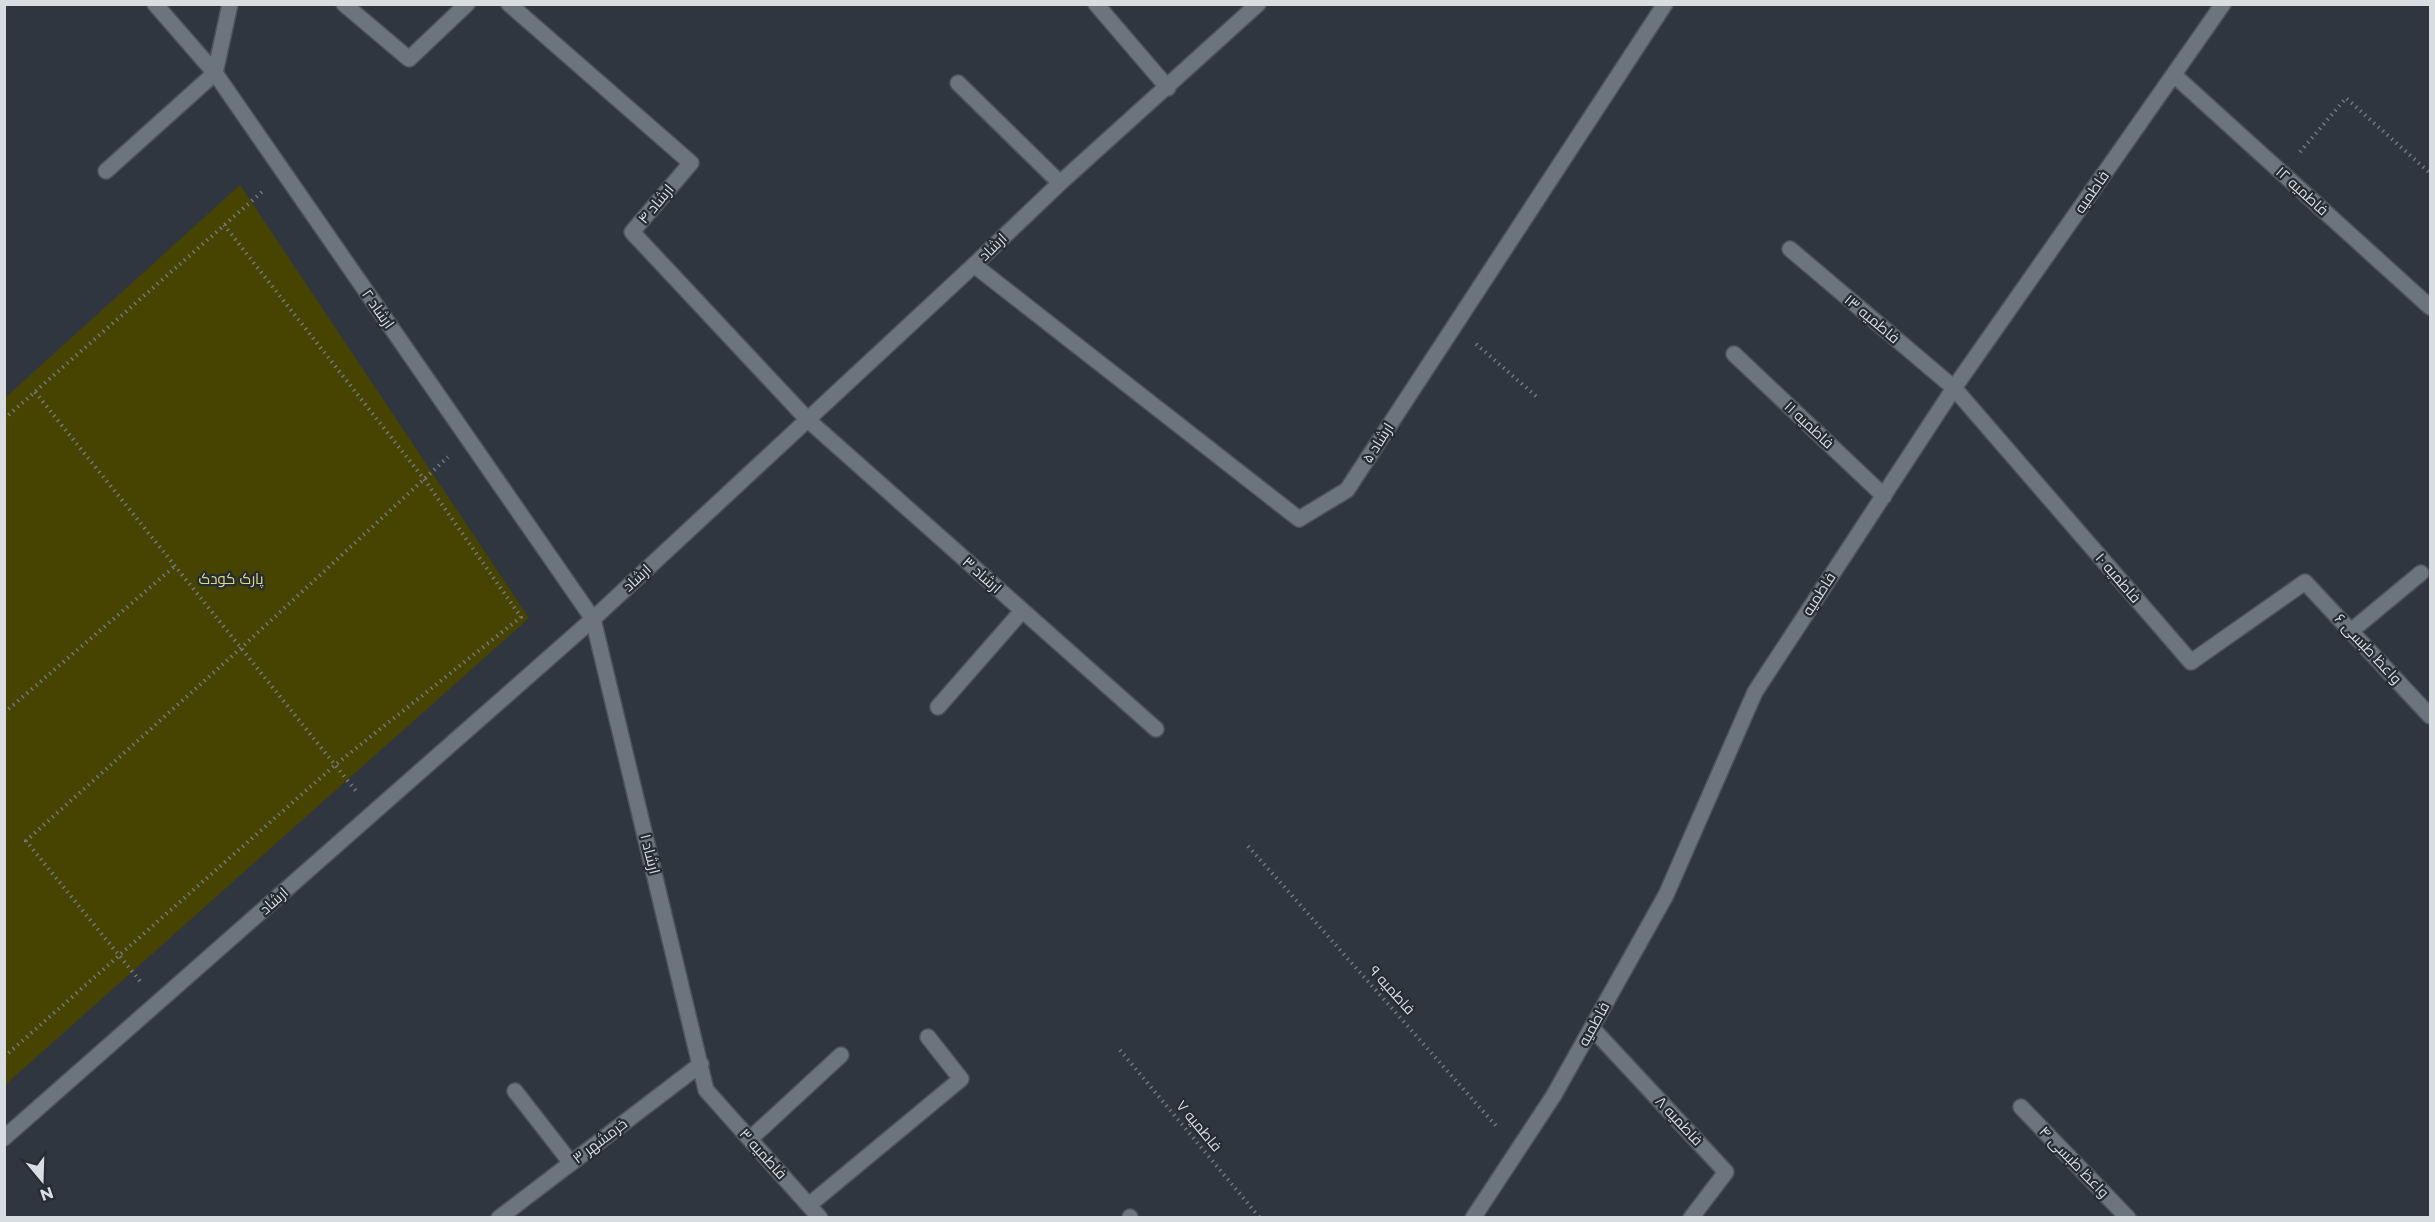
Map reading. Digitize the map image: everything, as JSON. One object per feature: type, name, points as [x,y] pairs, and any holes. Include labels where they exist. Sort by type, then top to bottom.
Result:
[{"type":"street","name":"ارشاد ۲","points":[[155,4],[215,73],[593,619]]},
{"type":"street","points":[[106,171],[215,73],[230,4]]},
{"type":"street","points":[[344,4],[409,59],[467,4]]},
{"type":"street","name":"ارشاد ۴","points":[[509,4],[691,163],[632,232],[808,420]]},
{"type":"street","points":[[1096,4],[1168,88]]},
{"type":"street","name":"ارشاد","points":[[4,1138],[159,1004],[593,619],[975,266],[1059,183],[1168,88],[1258,4]]},
{"type":"street","name":"ارشاد ۵","points":[[975,266],[1299,519],[1347,490],[1665,4]]},
{"type":"street","name":"فاطمیه","points":[[1473,1218],[1554,1095],[1666,895],[1755,692],[1954,388],[2223,4]]},
{"type":"street","name":"فاطمیه ۱۲","points":[[2174,75],[2430,307]]},
{"type":"street","points":[[958,83],[1059,183]]},
{"type":"street","name":"فاطمیه ۱۳","points":[[1790,249],[1954,388]]},
{"type":"street","name":"فاطمیه ۱۱","points":[[1734,354],[1884,496]]},
{"type":"street","name":"فاطمیه ۱۰","points":[[1954,388],[2191,662],[2305,582]]},
{"type":"street","name":"ارشاد ۳","points":[[808,420],[1156,729]]},
{"type":"street","points":[[2351,631],[2421,573]]},
{"type":"street","name":"واعظ طبسی ۶","points":[[2305,582],[2430,716]]},
{"type":"street","points":[[938,707],[1022,611]]},
{"type":"street","name":"ارشاد ۱","points":[[593,619],[706,1090]]},
{"type":"street","name":"فاطمیه ۸","points":[[1592,1028],[1726,1172],[1691,1218]]},
{"type":"street","points":[[809,1205],[961,1079],[928,1037]]},
{"type":"street","points":[[750,1139],[842,1055]]},
{"type":"street","name":"خرمشهر ۳","points":[[499,1218],[701,1064]]},
{"type":"street","name":"فاطمیه ۳","points":[[706,1090],[820,1218]]},
{"type":"street","points":[[515,1091],[571,1163]]},
{"type":"street","name":"واعظ طبسی ۴","points":[[2021,1107],[2128,1218]]},
{"type":"path","points":[[2283,173],[2346,98],[2430,173]]},
{"type":"path","points":[[4,419],[284,173]]},
{"type":"path","points":[[4,1057],[335,765],[521,617],[424,479],[224,225]]},
{"type":"path","points":[[1455,325],[1537,397]]},
{"type":"path","points":[[35,392],[373,813]]},
{"type":"path","points":[[159,1004],[26,841],[241,648],[468,438]]},
{"type":"path","points":[[4,713],[175,566]]},
{"type":"path","name":"فاطمیه ۹","points":[[1248,846],[1517,1150]]},
{"type":"path","name":"فاطمیه ۷","points":[[1120,1050],[1260,1218]]},
{"type":"green space","name":"پارک کودک","points":[[240,185],[529,618],[5,1085],[5,398]]}]
